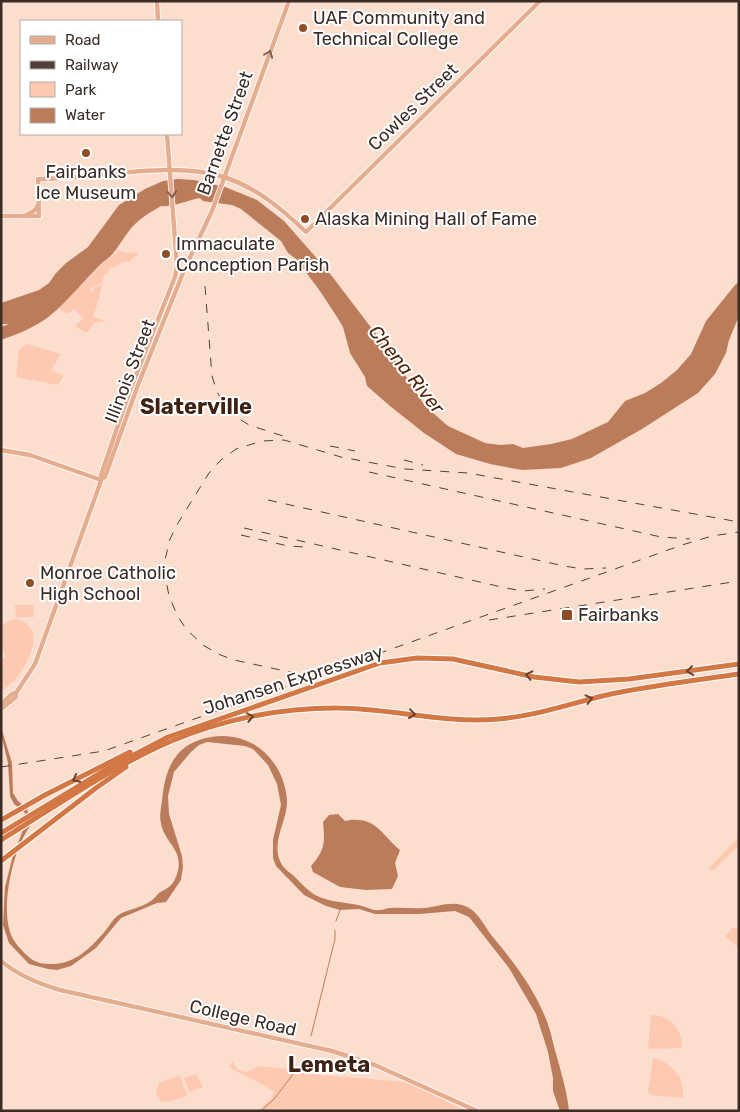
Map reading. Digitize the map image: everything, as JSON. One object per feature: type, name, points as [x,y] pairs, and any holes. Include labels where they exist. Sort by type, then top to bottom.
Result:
[{"type":"highway","name":"Johansen Expressway","points":[[1,833],[114,764],[168,737],[354,671],[391,661],[428,658],[453,659],[534,677],[578,682],[630,678],[739,664]]},
{"type":"highway","name":"Johansen Expressway","points":[[1,840],[142,755],[174,740],[210,727],[242,719],[283,711],[360,708],[459,719],[493,720],[531,714],[633,690],[739,674]]},
{"type":"highway","points":[[1,820],[133,750],[168,737]]},
{"type":"highway","points":[[1,861],[142,755]]},
{"type":"main road","points":[[156,1],[158,20]]},
{"type":"main road","name":"Barnette Street","points":[[184,273],[212,211],[288,1]]},
{"type":"main road","name":"Cowles Street","points":[[224,177],[270,200],[306,232],[540,1]]},
{"type":"main road","points":[[167,135],[170,173]]},
{"type":"main road","points":[[1,216],[39,216],[38,179],[197,171],[224,177]]},
{"type":"main road","name":"Illinois Street","points":[[102,479],[101,475],[127,397],[177,271],[170,173]]},
{"type":"main road","points":[[24,216],[35,210],[39,203]]},
{"type":"main road","points":[[189,259],[194,265],[207,269]]},
{"type":"main road","name":"Illinois Street","points":[[2,706],[16,697],[16,693],[35,664],[102,479],[105,477],[138,385],[184,273]]},
{"type":"main road","points":[[1,450],[30,455],[102,479]]},
{"type":"main road","name":"College Road","points":[[1,961],[19,974],[60,990],[332,1051],[375,1065],[477,1111]]},
{"type":"green space","points":[[118,249],[126,253],[137,252],[138,254],[129,262],[123,262],[114,268],[109,268],[108,273],[104,275],[102,283],[91,288],[90,291],[93,292],[95,287],[102,285],[93,317],[107,321],[94,323],[88,332],[84,332],[75,326],[83,319],[74,309],[67,314],[59,308],[103,263],[117,253]]},
{"type":"green space","points":[[27,344],[61,354],[51,370],[64,376],[58,385],[16,377],[19,349]]},
{"type":"green space","points":[[15,605],[33,605],[34,617],[16,617]]},
{"type":"green space","points":[[15,619],[26,623],[31,629],[32,647],[25,666],[19,675],[14,682],[1,692],[1,661],[6,656],[1,649],[1,625]]},
{"type":"green space","points":[[739,837],[738,846],[714,870],[708,869]]},
{"type":"green space","points":[[732,928],[739,928],[739,948],[725,936]]},
{"type":"green space","points":[[651,1015],[664,1017],[674,1024],[680,1034],[682,1048],[650,1049],[648,1046]]},
{"type":"green space","points":[[653,1058],[666,1063],[676,1072],[682,1084],[683,1098],[650,1095],[648,1091]]},
{"type":"green space","points":[[233,1061],[237,1069],[246,1072],[260,1066],[308,1071],[308,1074],[408,1082],[466,1111],[274,1111],[277,1106],[273,1111],[257,1111],[271,1099],[274,1092],[229,1067]]},
{"type":"green space","points":[[196,1074],[203,1087],[189,1092],[184,1078]]},
{"type":"green space","points":[[180,1075],[187,1096],[168,1102],[160,1101],[156,1093],[159,1083]]},
{"type":"water","points":[[178,179],[194,180],[225,187],[257,200],[284,221],[328,271],[392,355],[425,406],[448,426],[485,443],[513,444],[523,448],[551,444],[572,439],[608,422],[625,401],[645,393],[677,370],[691,354],[706,321],[739,282],[739,316],[726,353],[715,374],[698,393],[642,429],[591,458],[561,468],[522,470],[490,464],[456,454],[424,433],[367,386],[365,377],[350,353],[343,327],[320,291],[296,259],[288,253],[281,241],[241,209],[232,205],[203,201],[200,198],[174,205],[161,206],[136,223],[111,256],[48,317],[26,330],[1,340],[1,327],[9,324],[1,324],[1,303],[39,290],[49,283],[66,263],[88,247],[119,205],[145,189],[163,181]]},
{"type":"water","points":[[1,727],[12,763],[13,793],[18,801],[27,808],[31,825],[19,847],[10,877],[7,907],[8,920],[13,939],[32,960],[51,964],[69,961],[77,957],[104,933],[118,915],[147,903],[172,884],[179,861],[174,848],[166,837],[160,818],[163,789],[169,768],[180,751],[199,740],[226,736],[239,738],[252,743],[263,751],[279,772],[285,786],[287,808],[278,840],[277,849],[279,857],[282,865],[312,893],[325,899],[374,910],[424,908],[457,904],[467,907],[476,913],[522,975],[541,1008],[551,1033],[569,1111],[560,1111],[553,1091],[553,1078],[548,1052],[536,1014],[509,968],[469,917],[455,911],[419,914],[375,914],[359,909],[340,910],[326,906],[304,895],[276,866],[273,858],[273,840],[281,805],[277,784],[268,765],[253,749],[245,746],[207,742],[199,745],[191,752],[174,772],[168,796],[169,814],[182,856],[183,867],[181,880],[166,902],[157,903],[121,918],[96,948],[71,966],[57,970],[29,964],[9,943],[3,925],[5,887],[12,859],[23,830],[25,813],[14,804],[10,796],[8,763]]},
{"type":"water","points":[[338,814],[345,821],[355,820],[370,823],[400,850],[395,863],[398,876],[392,889],[366,890],[340,887],[313,872],[311,866],[323,846],[323,822],[329,815]]},
{"type":"waterway","points":[[336,921],[340,910]]},
{"type":"waterway","points":[[311,1036],[335,939],[335,930]]},
{"type":"waterway","points":[[261,1111],[274,1099],[294,1073]]},
{"type":"railway","points":[[205,286],[212,376],[217,392],[228,409],[238,418],[249,425],[286,437]]},
{"type":"railway","points":[[350,664],[317,673],[299,674],[234,660],[218,654],[203,645],[187,630],[178,617],[169,596],[165,575],[165,560],[170,539],[209,473],[221,460],[236,449],[262,441],[284,440],[341,457],[405,469],[468,473],[739,522]]},
{"type":"railway","points":[[330,446],[355,451]]},
{"type":"railway","points":[[404,460],[423,465]]},
{"type":"railway","points":[[369,472],[661,537],[690,539]]},
{"type":"railway","points":[[268,500],[564,566],[583,569],[606,568]]},
{"type":"railway","points":[[244,528],[506,588],[523,591],[545,589]]},
{"type":"railway","points":[[344,666],[682,545],[712,536],[739,532]]},
{"type":"railway","points":[[241,535],[288,546],[305,547]]},
{"type":"railway","points":[[489,620],[739,581]]},
{"type":"railway","points":[[1,767],[104,751],[313,677]]},
{"type":"place","name":"UAF Community and Technical College","points":[[303,28]]},
{"type":"place","name":"Fairbanks Ice Museum","points":[[86,153]]},
{"type":"place","name":"Alaska Mining Hall of Fame","points":[[305,219]]},
{"type":"place","name":"Immaculate Conception Parish","points":[[166,254]]},
{"type":"place","name":"Monroe Catholic High School","points":[[30,583]]},
{"type":"place","name":"Fairbanks","points":[[567,615]]},
{"type":"district","name":"Slaterville","points":[[196,406]]},
{"type":"district","name":"Lemeta","points":[[329,1064]]},
{"type":"water label","name":"Chena River","points":[[407,369]]}]
